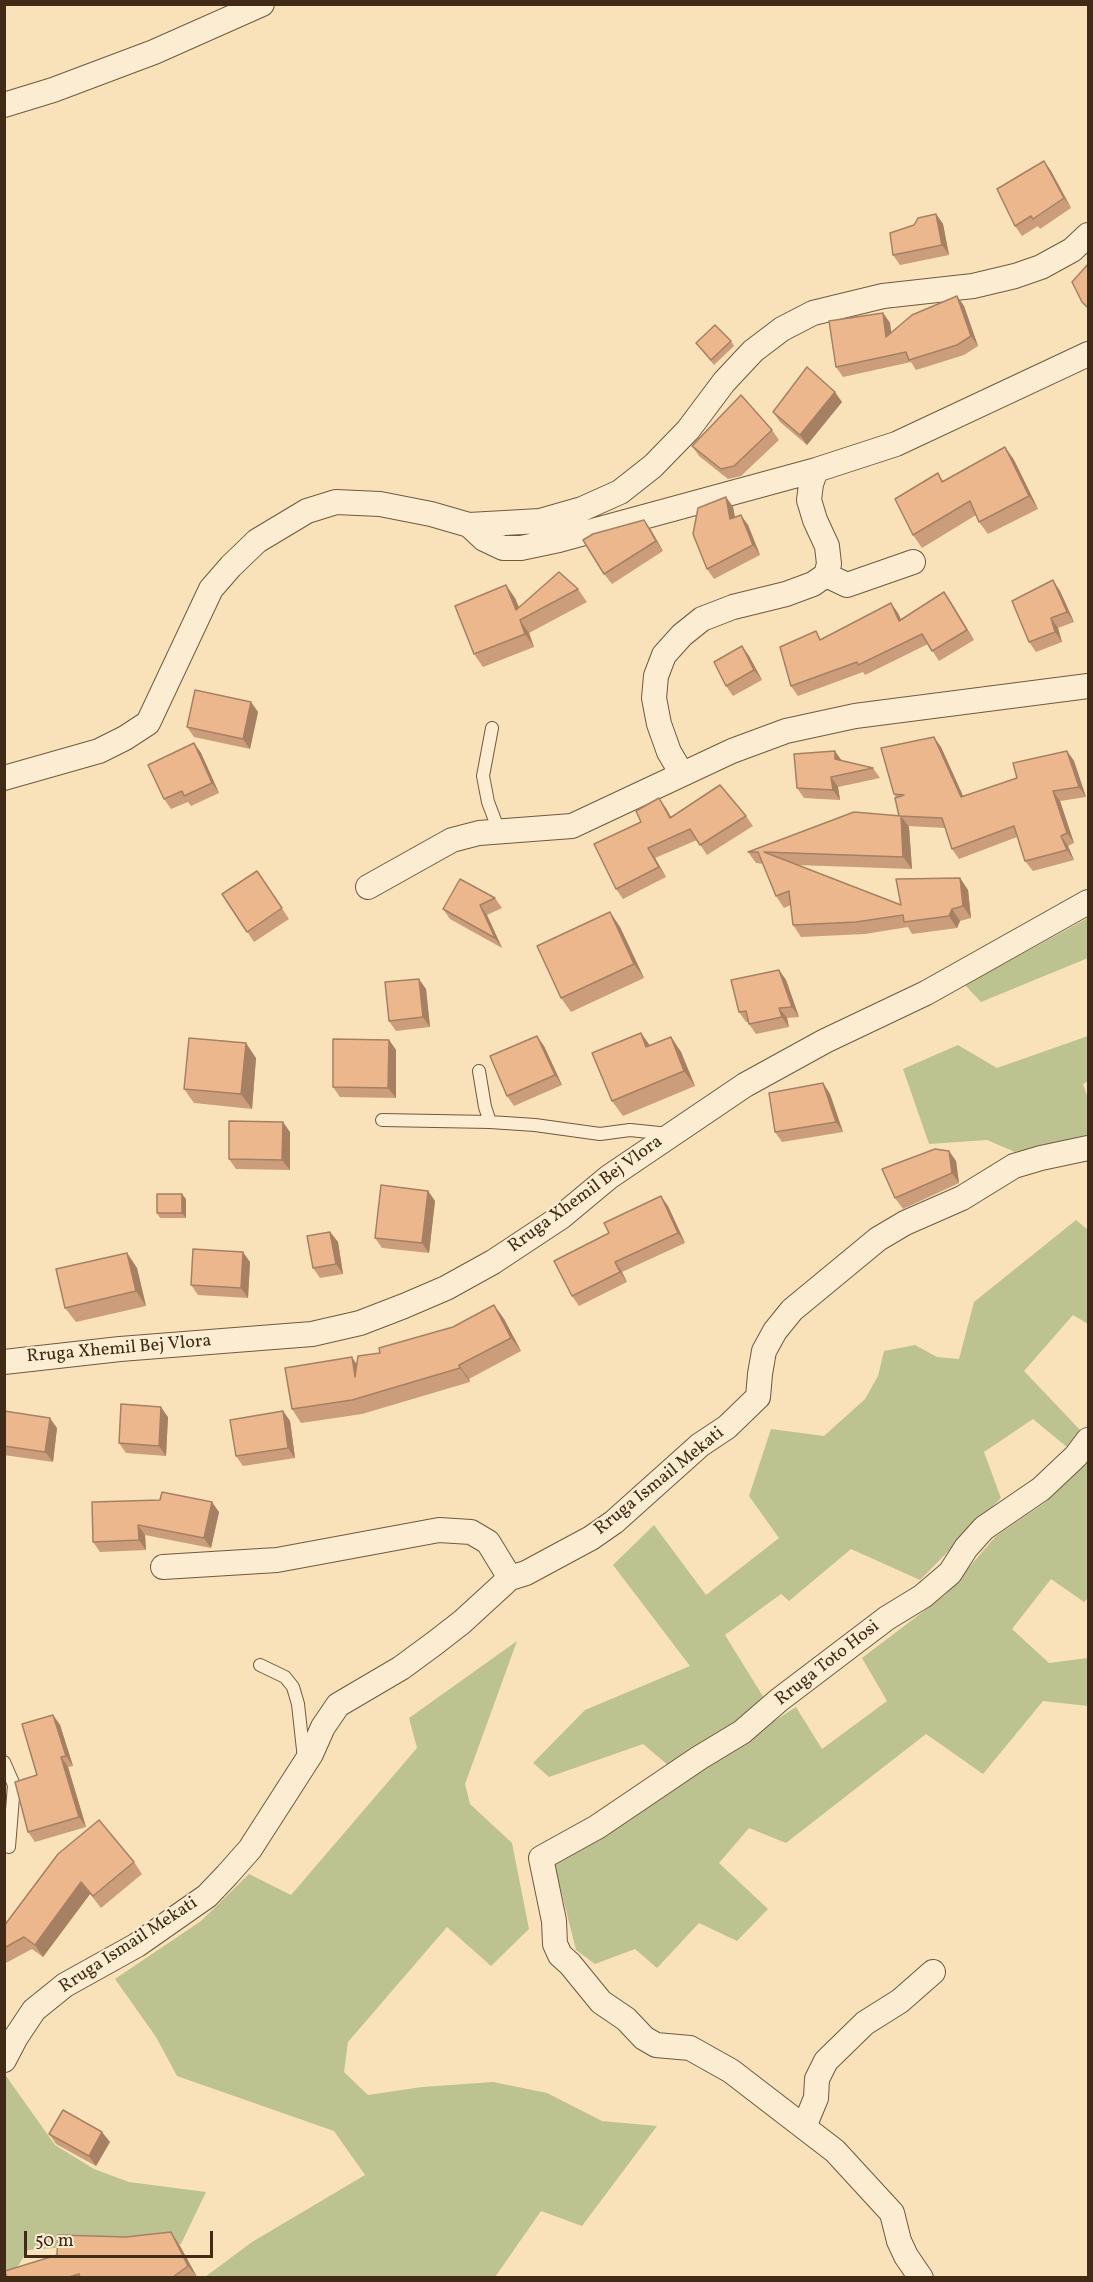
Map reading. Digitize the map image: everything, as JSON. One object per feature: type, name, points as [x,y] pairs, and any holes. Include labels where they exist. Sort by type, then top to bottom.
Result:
[{"type":"street","points":[[4,105],[53,90],[154,52],[262,4]]},
{"type":"street","points":[[4,778],[99,751],[148,723],[211,589],[257,541],[286,522],[308,511],[336,502],[380,504],[431,514],[469,525],[540,521],[582,509],[620,492],[653,466],[688,430],[724,382],[753,351],[782,329],[813,313],[884,296],[973,286],[1015,276],[1041,267],[1072,250],[1089,235]]},
{"type":"street","points":[[469,525],[484,539],[503,548],[521,548],[559,540],[816,470],[896,444],[1089,354]]},
{"type":"street","points":[[682,774],[669,752],[654,698],[656,676],[664,655],[682,635],[702,619],[733,607],[786,594],[813,584],[826,575],[829,564],[827,546],[809,500],[816,470]]},
{"type":"street","points":[[826,575],[848,585],[913,562]]},
{"type":"street","points":[[368,887],[452,840],[479,833],[572,826],[732,751],[786,731],[855,716],[1089,686]]},
{"type":"street","name":"Rruga Xhemil Bej Vlora","points":[[4,1362],[120,1349],[312,1334],[360,1323],[446,1288],[493,1262],[561,1217],[609,1177],[745,1085],[825,1041],[926,993],[1089,902]]},
{"type":"street","name":"Rruga Ismail Mekati","points":[[4,2060],[34,2010],[65,1985],[137,1945],[207,1896],[250,1849],[338,1706],[401,1668],[435,1643],[462,1622],[510,1578],[526,1573],[591,1538],[614,1522],[700,1445],[727,1427],[758,1397],[764,1351],[775,1331],[792,1310],[878,1239],[905,1223],[962,1198],[1014,1166],[1089,1148]]},
{"type":"street","name":"Rruga Toto Hosi","points":[[804,2127],[731,2071],[690,2048],[656,2045],[644,2038],[626,2019],[601,2002],[560,1955],[555,1944],[554,1921],[541,1858],[597,1827],[699,1758],[742,1732],[779,1700],[887,1618],[923,1596],[950,1573],[966,1548],[984,1528],[1041,1490],[1089,1440]]},
{"type":"street","points":[[163,1567],[277,1560],[439,1530],[471,1532],[488,1542],[510,1578]]},
{"type":"street","points":[[921,2277],[906,2256],[899,2241],[892,2213],[835,2151],[804,2127],[816,2098],[818,2079],[826,2061],[865,2023],[900,2001],[933,1972]]},
{"type":"lane","points":[[492,728],[483,776],[488,802],[499,831]]},
{"type":"lane","points":[[479,1071],[490,1122]]},
{"type":"lane","points":[[382,1120],[490,1122],[535,1125],[600,1134],[630,1130],[670,1134]]},
{"type":"lane","points":[[260,1665],[285,1677],[293,1687],[298,1704],[304,1764]]},
{"type":"lane","points":[[4,1762],[14,1785],[9,1847]]},
{"type":"green space","points":[[1088,918],[1088,958],[981,1002],[965,985]]},
{"type":"green space","points":[[1088,1036],[1088,1081],[1083,1084],[1088,1099],[1088,1139],[1015,1152],[987,1140],[929,1144],[903,1069],[958,1045],[997,1068]]},
{"type":"green space","points":[[1076,1220],[1088,1230],[1088,1324],[1073,1315],[1024,1371],[1082,1432],[1068,1448],[1033,1419],[984,1452],[1001,1498],[920,1580],[851,1549],[789,1601],[781,1594],[725,1635],[764,1698],[735,1725],[669,1766],[643,1744],[549,1777],[533,1763],[585,1710],[690,1666],[613,1565],[654,1525],[706,1595],[779,1538],[749,1496],[771,1429],[824,1436],[865,1399],[878,1376],[884,1351],[915,1345],[937,1357],[959,1359],[974,1302]]},
{"type":"green space","points":[[1088,1453],[1088,1598],[1084,1602],[1051,1579],[1012,1629],[1049,1663],[1088,1658],[1088,1706],[1043,1701],[983,1774],[926,1734],[786,1843],[749,1828],[719,1863],[768,1909],[737,1941],[699,1923],[657,1968],[635,1949],[595,1964],[576,1950],[554,1863],[796,1707],[822,1749],[887,1701],[862,1658],[945,1595],[996,1536],[1046,1502]]},
{"type":"green space","points":[[517,1641],[465,1784],[470,1804],[512,1843],[529,1929],[491,1966],[447,1927],[348,2042],[344,2072],[368,2095],[422,2087],[493,2082],[547,2093],[602,2121],[657,2126],[582,2226],[541,2211],[495,2277],[205,2277],[252,2242],[365,2175],[334,2131],[177,2076],[156,2037],[115,1979],[201,1921],[249,1874],[291,1895],[417,1748],[409,1718]]},
{"type":"green space","points":[[4,2073],[55,2145],[94,2169],[129,2182],[206,2192],[181,2244],[136,2248],[68,2247],[28,2250],[11,2277],[5,2277]]},
{"type":"building","points":[[1044,161],[1064,198],[1033,219],[1031,216],[1015,226],[997,189]]},
{"type":"building","points":[[936,214],[942,245],[893,255],[890,233],[914,225],[918,218]]},
{"type":"building","points":[[1089,263],[1089,309],[1082,302],[1072,282]]},
{"type":"building","points":[[957,296],[971,336],[957,345],[909,360],[906,352],[836,367],[829,321],[883,313],[886,337],[912,315]]},
{"type":"building","points":[[715,325],[731,341],[711,360],[696,343]]},
{"type":"building","points":[[807,367],[835,392],[800,435],[773,412]]},
{"type":"building","points":[[741,395],[772,430],[734,466],[721,469],[692,446]]},
{"type":"building","points":[[1005,447],[1029,496],[979,522],[970,501],[913,535],[895,499],[938,473],[942,482]]},
{"type":"building","points":[[726,497],[730,519],[741,515],[753,545],[707,569],[693,534],[698,508]]},
{"type":"building","points":[[644,520],[656,541],[604,574],[583,540],[593,534]]},
{"type":"building","points":[[559,572],[578,589],[520,620],[525,634],[474,654],[455,606],[506,585],[516,610]]},
{"type":"building","points":[[1053,580],[1067,612],[1051,618],[1055,632],[1029,642],[1012,601]]},
{"type":"building","points":[[944,592],[967,630],[932,651],[922,634],[858,665],[857,662],[791,686],[780,647],[816,631],[820,640],[891,603],[899,621]]},
{"type":"building","points":[[742,646],[754,670],[726,686],[714,662]]},
{"type":"building","points":[[195,690],[251,702],[243,739],[187,727]]},
{"type":"building","points":[[934,737],[961,797],[1017,778],[1013,763],[1067,751],[1079,787],[1053,791],[1067,833],[1061,836],[1067,850],[1025,861],[1014,826],[952,849],[942,818],[899,816],[895,798],[904,795],[894,794],[881,748]]},
{"type":"building","points":[[194,743],[212,783],[184,796],[182,791],[164,799],[148,765]]},
{"type":"building","points":[[835,751],[835,759],[873,768],[831,777],[833,790],[797,788],[794,754]]},
{"type":"building","points":[[720,785],[746,816],[700,845],[690,829],[648,848],[659,867],[616,889],[594,844],[641,822],[636,811],[659,798],[670,818]]},
{"type":"building","points":[[854,812],[901,816],[903,857],[764,852],[901,905],[896,879],[960,878],[963,906],[952,909],[949,916],[904,922],[903,915],[856,922],[793,925],[789,891],[776,896],[758,852],[748,852]]},
{"type":"building","points":[[257,871],[282,908],[247,932],[222,894]]},
{"type":"building","points":[[460,879],[495,898],[480,905],[495,938],[443,909]]},
{"type":"building","points":[[610,912],[634,964],[561,998],[537,946]]},
{"type":"building","points":[[779,970],[792,1007],[779,1008],[782,1017],[749,1024],[746,1011],[739,1012],[731,980]]},
{"type":"building","points":[[419,979],[423,1017],[389,1021],[385,982]]},
{"type":"building","points":[[641,1033],[646,1047],[671,1037],[684,1071],[612,1101],[592,1053]]},
{"type":"building","points":[[537,1036],[555,1075],[507,1096],[490,1056]]},
{"type":"building","points":[[189,1038],[246,1043],[241,1094],[184,1089]]},
{"type":"building","points":[[333,1039],[389,1040],[388,1088],[333,1087]]},
{"type":"building","points":[[823,1083],[836,1122],[775,1132],[769,1093]]},
{"type":"building","points":[[229,1121],[283,1122],[282,1160],[229,1159]]},
{"type":"building","points":[[935,1149],[949,1151],[952,1173],[895,1198],[882,1169]]},
{"type":"building","points":[[381,1185],[428,1191],[422,1243],[375,1238]]},
{"type":"building","points":[[157,1194],[182,1194],[182,1213],[157,1213]]},
{"type":"building","points":[[661,1196],[678,1233],[615,1262],[620,1272],[572,1296],[554,1261],[609,1233],[604,1223]]},
{"type":"building","points":[[330,1232],[336,1264],[313,1268],[307,1236]]},
{"type":"building","points":[[193,1249],[243,1252],[241,1288],[191,1285]]},
{"type":"building","points":[[127,1253],[136,1291],[65,1308],[56,1269]]},
{"type":"building","points":[[494,1305],[511,1338],[459,1365],[460,1368],[352,1400],[292,1409],[285,1368],[352,1357],[355,1377],[358,1356],[380,1353],[379,1348],[453,1327]]},
{"type":"building","points":[[121,1404],[161,1407],[159,1446],[119,1443]]},
{"type":"building","points":[[4,1411],[50,1418],[45,1452],[4,1446]]},
{"type":"building","points":[[283,1411],[288,1448],[236,1456],[230,1420]]},
{"type":"building","points":[[162,1492],[212,1502],[204,1538],[138,1525],[139,1540],[93,1542],[92,1502],[160,1500]]},
{"type":"building","points":[[53,1715],[66,1756],[61,1757],[79,1817],[28,1832],[15,1782],[37,1775],[22,1724]]},
{"type":"building","points":[[99,1820],[134,1862],[93,1896],[81,1882],[35,1945],[24,1937],[4,1948],[4,1926],[58,1854]]},
{"type":"building","points":[[63,2110],[102,2132],[89,2156],[49,2134]]},
{"type":"building","points":[[171,2232],[188,2266],[173,2277],[80,2277],[79,2274],[69,2277],[7,2277],[5,2271],[57,2255],[58,2235],[126,2237]]}]
